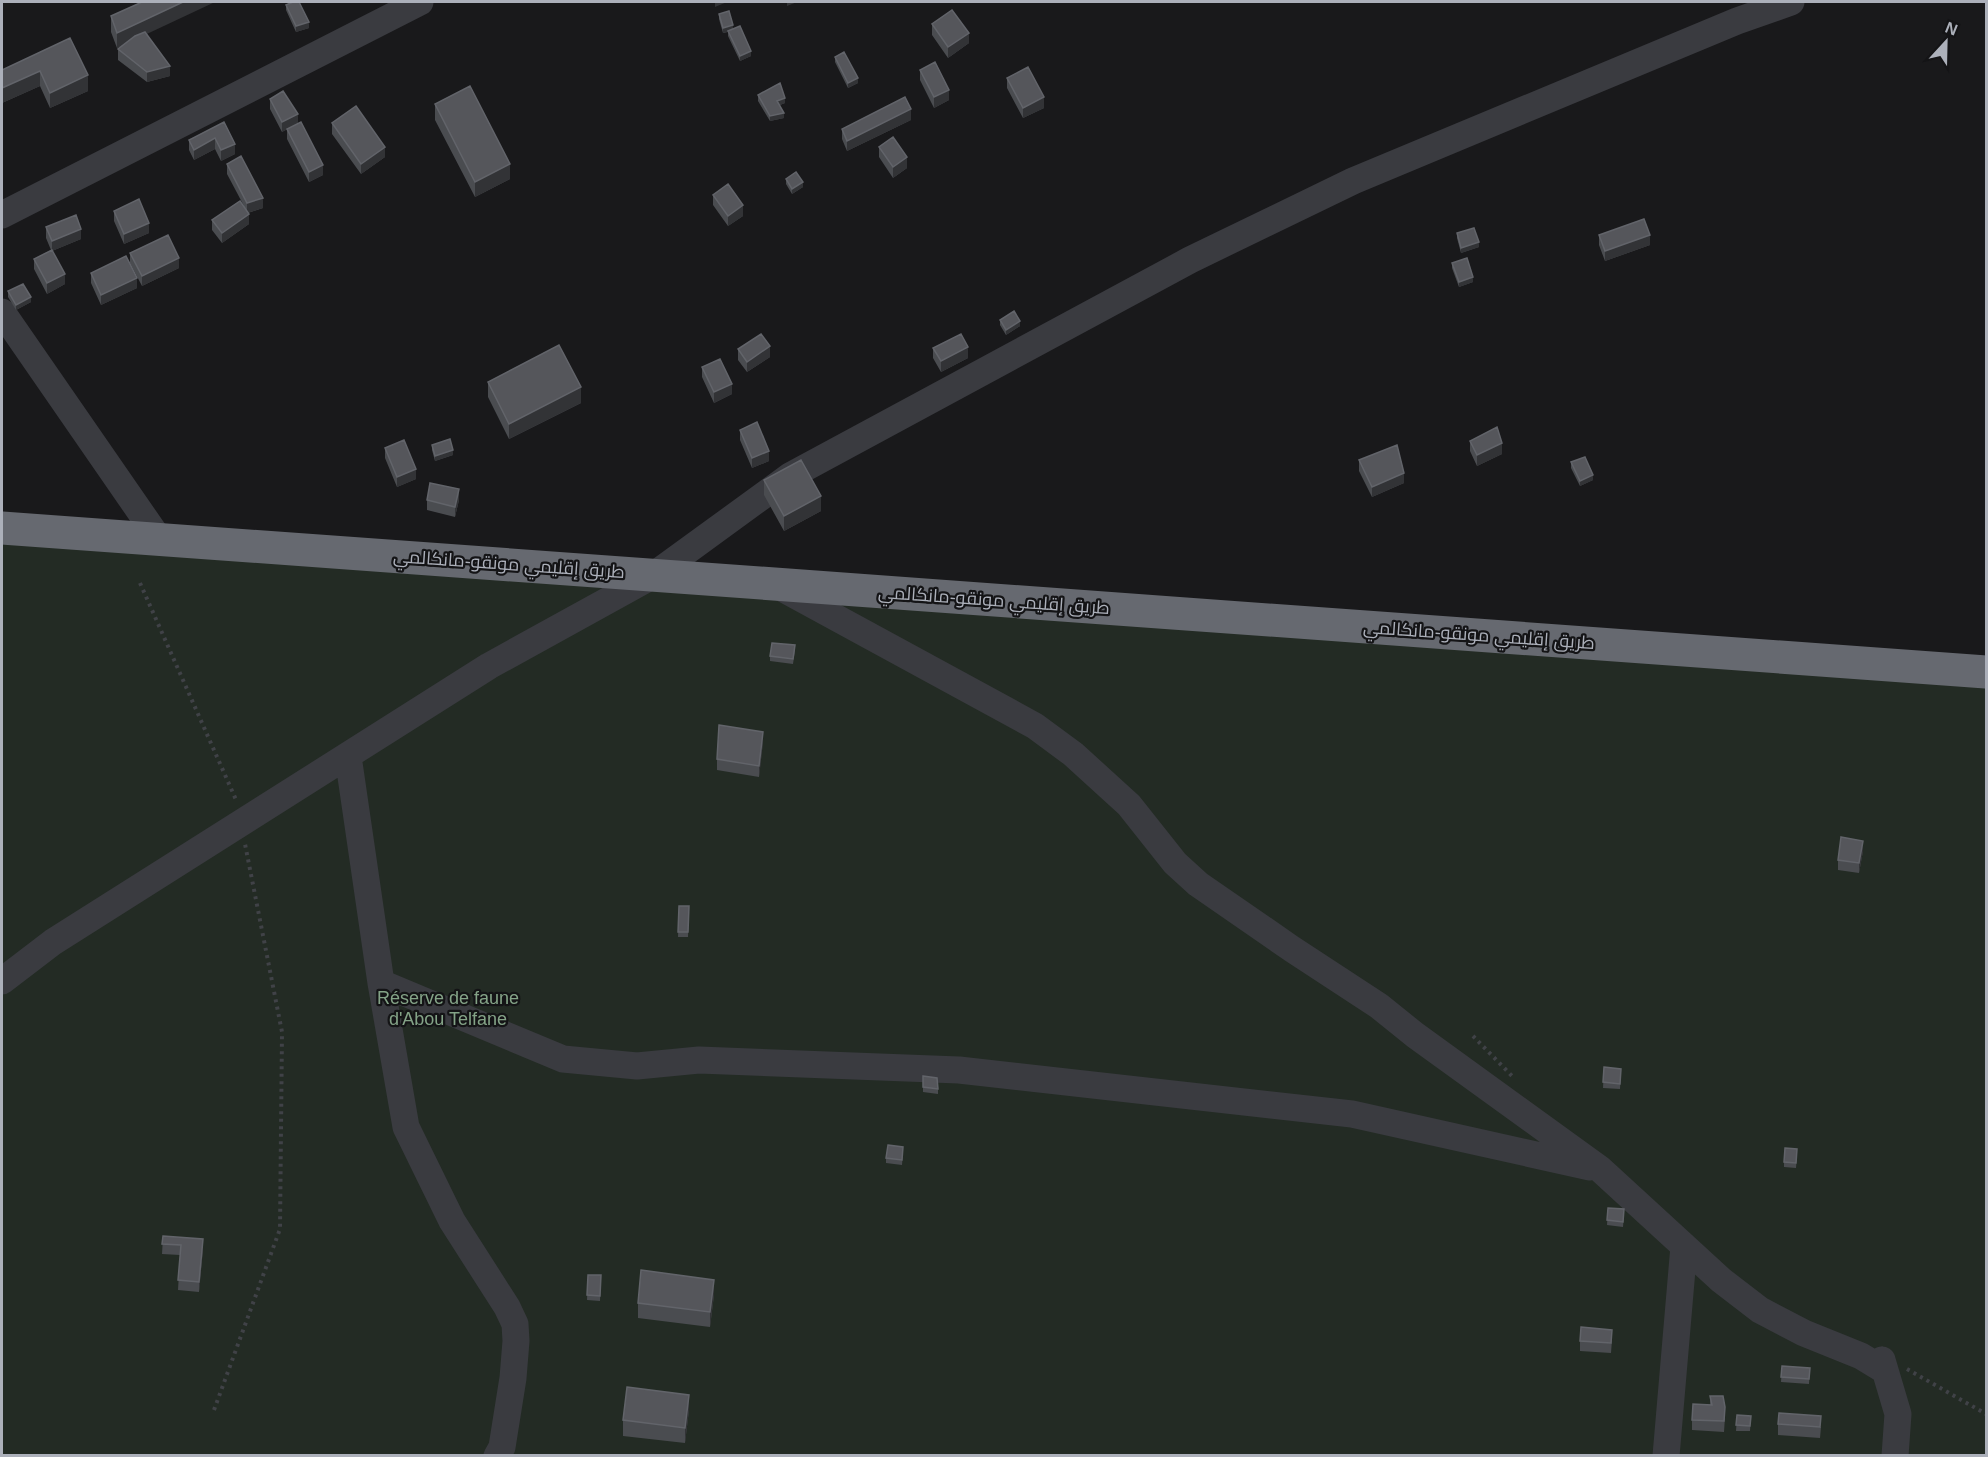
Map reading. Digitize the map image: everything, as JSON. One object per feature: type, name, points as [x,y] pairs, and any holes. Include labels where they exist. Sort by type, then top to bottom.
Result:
[{"type":"highway","name":"طريق إقليمي مونقو-مانكالمي","points":[[2,528],[1986,672]]},
{"type":"street","points":[[2,214],[420,2]]},
{"type":"street","points":[[2,981],[53,942],[489,666],[654,575],[790,476],[1190,260],[1353,181],[1737,21],[1791,2]]},
{"type":"street","points":[[2,312],[159,539]]},
{"type":"street","points":[[775,584],[1035,726],[1073,754],[1129,805],[1174,863],[1198,884],[1379,1005],[1415,1035],[1600,1169],[1721,1280],[1760,1310],[1804,1333],[1860,1356],[1884,1370],[1882,1360],[1898,1414],[1895,1455]]},
{"type":"street","points":[[348,756],[381,983],[406,1127],[452,1221],[507,1307],[515,1324],[513,1378],[502,1447],[497,1455]]},
{"type":"street","points":[[381,983],[563,1059],[637,1066],[699,1060],[971,1072],[1352,1114],[1600,1169]]},
{"type":"street","points":[[1666,1455],[1684,1246]]},
{"type":"path","points":[[140,583],[237,802],[282,1032],[280,1229],[214,1410]]},
{"type":"path","points":[[1473,1036],[1520,1083]]},
{"type":"path","points":[[1897,1364],[1986,1414]]},
{"type":"green space","name":"Réserve de faune d'Abou Telfane","points":[[2,528],[1986,672],[1986,1455],[2,1455]]},
{"type":"building","points":[[142,2],[183,2],[117,33],[111,16]]},
{"type":"building","points":[[299,2],[309,22],[296,26],[286,5]]},
{"type":"building","points":[[952,10],[969,33],[948,47],[932,24]]},
{"type":"building","points":[[729,11],[733,25],[723,28],[719,14]]},
{"type":"building","points":[[740,26],[751,51],[740,56],[728,31]]},
{"type":"building","points":[[145,32],[170,66],[147,72],[118,49],[135,36]]},
{"type":"building","points":[[70,38],[88,75],[50,93],[40,71],[2,88],[2,70]]},
{"type":"building","points":[[844,52],[858,78],[848,83],[835,57]]},
{"type":"building","points":[[935,62],[949,90],[934,97],[920,70]]},
{"type":"building","points":[[1028,67],[1044,97],[1023,108],[1007,78]]},
{"type":"building","points":[[780,83],[785,98],[777,101],[784,113],[770,116],[758,95]]},
{"type":"building","points":[[470,86],[510,164],[475,182],[435,104]]},
{"type":"building","points":[[283,91],[298,114],[282,122],[270,99]]},
{"type":"building","points":[[905,97],[911,109],[847,141],[842,129]]},
{"type":"building","points":[[356,106],[385,147],[361,164],[332,123]]},
{"type":"building","points":[[224,122],[235,144],[221,150],[215,138],[194,150],[189,140]]},
{"type":"building","points":[[301,122],[323,165],[309,172],[287,129]]},
{"type":"building","points":[[893,137],[907,157],[893,167],[879,147]]},
{"type":"building","points":[[241,156],[263,198],[247,203],[227,164]]},
{"type":"building","points":[[796,172],[803,182],[792,189],[786,179]]},
{"type":"building","points":[[728,184],[743,205],[728,216],[713,195]]},
{"type":"building","points":[[139,199],[149,223],[124,234],[114,211]]},
{"type":"building","points":[[240,201],[249,214],[222,233],[212,220]]},
{"type":"building","points":[[76,215],[81,229],[52,241],[46,227]]},
{"type":"building","points":[[1644,219],[1650,235],[1605,251],[1599,235]]},
{"type":"building","points":[[1474,228],[1479,242],[1461,248],[1457,233]]},
{"type":"building","points":[[168,235],[179,258],[142,276],[130,253]]},
{"type":"building","points":[[52,250],[65,274],[47,283],[34,259]]},
{"type":"building","points":[[126,256],[137,278],[101,295],[91,273]]},
{"type":"building","points":[[1467,258],[1473,277],[1459,282],[1452,263]]},
{"type":"building","points":[[23,284],[31,297],[16,305],[8,291]]},
{"type":"building","points":[[1014,311],[1020,321],[1006,330],[1000,320]]},
{"type":"building","points":[[761,334],[770,346],[747,362],[738,349]]},
{"type":"building","points":[[961,334],[968,347],[941,361],[933,348]]},
{"type":"building","points":[[559,345],[581,387],[509,424],[488,382]]},
{"type":"building","points":[[720,359],[732,384],[714,392],[702,367]]},
{"type":"building","points":[[757,422],[769,451],[752,458],[740,430]]},
{"type":"building","points":[[1497,427],[1502,443],[1477,455],[1470,441]]},
{"type":"building","points":[[450,439],[453,450],[435,456],[432,445]]},
{"type":"building","points":[[404,440],[416,469],[397,477],[385,448]]},
{"type":"building","points":[[1397,445],[1404,473],[1372,487],[1359,460]]},
{"type":"building","points":[[1585,457],[1593,475],[1580,481],[1571,462]]},
{"type":"building","points":[[801,460],[821,496],[784,516],[764,480]]},
{"type":"building","points":[[430,483],[459,489],[455,507],[427,500]]},
{"type":"building","points":[[772,643],[795,645],[793,659],[770,656]]},
{"type":"building","points":[[719,725],[763,732],[759,766],[717,759]]},
{"type":"building","points":[[1841,837],[1863,841],[1859,863],[1838,860]]},
{"type":"building","points":[[679,906],[689,906],[688,932],[678,932]]},
{"type":"building","points":[[1604,1067],[1621,1069],[1620,1084],[1603,1082]]},
{"type":"building","points":[[923,1076],[937,1078],[938,1089],[923,1087]]},
{"type":"building","points":[[888,1145],[903,1147],[902,1160],[886,1158]]},
{"type":"building","points":[[1785,1148],[1797,1149],[1796,1163],[1784,1162]]},
{"type":"building","points":[[1608,1208],[1624,1209],[1623,1222],[1607,1220]]},
{"type":"building","points":[[163,1236],[203,1239],[199,1282],[178,1280],[181,1245],[162,1244]]},
{"type":"building","points":[[641,1270],[714,1280],[710,1312],[638,1303]]},
{"type":"building","points":[[588,1275],[601,1275],[600,1296],[587,1295]]},
{"type":"building","points":[[1581,1327],[1612,1330],[1611,1343],[1580,1341]]},
{"type":"building","points":[[1782,1366],[1810,1368],[1809,1379],[1781,1377]]},
{"type":"building","points":[[627,1387],[689,1395],[685,1428],[623,1420]]},
{"type":"building","points":[[1710,1396],[1723,1396],[1724,1421],[1692,1420],[1693,1404],[1712,1405]]},
{"type":"building","points":[[1779,1413],[1821,1416],[1820,1427],[1778,1424]]},
{"type":"building","points":[[1737,1415],[1751,1416],[1750,1426],[1736,1425]]}]
